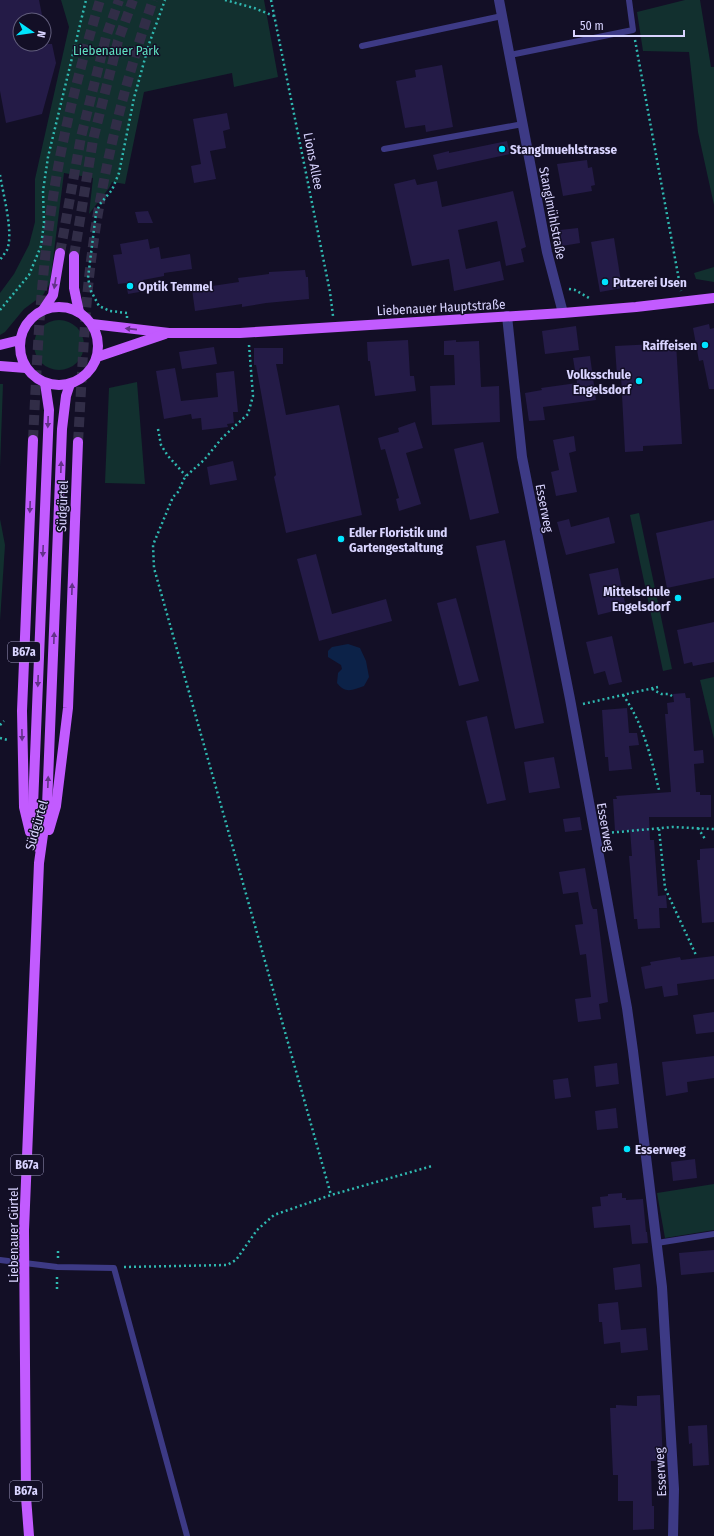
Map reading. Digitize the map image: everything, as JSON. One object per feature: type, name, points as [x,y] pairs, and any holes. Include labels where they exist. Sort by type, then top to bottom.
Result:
[{"type":"main road","points":[[43,310],[53,295],[60,254]]},
{"type":"main road","points":[[74,256],[74,288],[79,312]]},
{"type":"main road","name":"Liebenauer Hauptstraße","points":[[92,324],[169,333],[248,332],[563,313],[636,307],[714,298]]},
{"type":"main road","points":[[56,307],[68,308],[79,312],[92,324],[98,341],[97,357],[93,366],[80,380],[70,384],[57,386],[45,383],[31,374],[26,368],[21,354],[20,340],[23,331],[29,321],[43,310],[56,307]]},
{"type":"main road","name":"Liebenauer Hauptstraße","points":[[97,357],[169,333]]},
{"type":"main road","points":[[0,345],[20,340]]},
{"type":"main road","points":[[0,366],[26,368]]},
{"type":"main road","points":[[39,863],[33,806],[49,410],[45,383]]},
{"type":"main road","points":[[39,863],[47,806],[62,429],[66,396],[70,384]]},
{"type":"main road","name":"Südgürtel","points":[[33,440],[22,711],[24,807],[39,863]]},
{"type":"main road","name":"Südgürtel","points":[[39,863],[56,806],[68,708],[78,442]]},
{"type":"main road","name":"Liebenauer Gürtel","points":[[29,1536],[26,1497],[24,1230],[39,863]]},
{"type":"street","name":"Stanglmühlstraße","points":[[500,0],[547,252],[563,313]]},
{"type":"street","name":"Esserweg","points":[[507,316],[522,457],[571,707],[628,1015],[662,1287],[674,1481],[673,1536]]},
{"type":"lane","points":[[510,55],[634,30],[628,0]]},
{"type":"lane","points":[[362,46],[502,16]]},
{"type":"lane","points":[[384,150],[523,124]]},
{"type":"lane","points":[[657,1243],[714,1234]]},
{"type":"lane","points":[[0,1260],[57,1267],[114,1268],[187,1536]]},
{"type":"path","points":[[0,310],[29,275],[40,246],[44,223],[44,191],[48,157],[86,0]]},
{"type":"path","points":[[127,317],[127,313],[110,312],[100,306],[91,291],[88,278],[96,213],[100,204],[112,190],[118,173],[134,98],[149,44],[164,0]]},
{"type":"path","points":[[225,0],[254,8],[274,16]]},
{"type":"path","name":"Lions Allee","points":[[271,0],[330,292],[334,327]]},
{"type":"path","points":[[634,30],[683,301]]},
{"type":"path","points":[[0,175],[8,217],[9,232],[7,249],[0,260]]},
{"type":"path","points":[[556,288],[575,290],[588,297],[596,310]]},
{"type":"path","points":[[248,332],[253,396],[248,414],[222,438],[204,460],[186,476],[178,492],[173,497],[153,545],[154,568],[331,1195]]},
{"type":"path","points":[[158,429],[161,445],[168,456],[186,476]]},
{"type":"path","points":[[571,707],[658,687]]},
{"type":"path","points":[[652,689],[661,694],[668,694],[672,696]]},
{"type":"path","points":[[622,695],[630,706],[649,751],[659,790]]},
{"type":"path","points":[[0,725],[4,721]]},
{"type":"path","points":[[0,738],[8,740]]},
{"type":"path","points":[[595,834],[659,828],[714,829]]},
{"type":"path","points":[[659,828],[664,888],[696,955]]},
{"type":"path","points":[[697,828],[705,839]]},
{"type":"path","points":[[114,1268],[227,1265],[236,1260],[257,1230],[274,1215],[331,1195],[432,1166]]},
{"type":"green space","name":"Liebenauer Park","points":[[61,0],[264,0],[278,77],[234,87],[232,73],[144,92],[125,184],[112,182],[89,214],[93,178],[64,173],[50,283],[43,295],[24,309],[5,332],[0,335],[0,293],[14,274],[29,245],[35,222],[35,179],[69,27]]},
{"type":"green space","points":[[685,0],[700,0],[711,67],[714,67],[714,205],[698,132],[689,52],[643,51],[637,12]]},
{"type":"green space","points":[[714,267],[714,282],[696,279],[694,273]]},
{"type":"green space","points":[[54,320],[64,320],[77,327],[84,340],[84,350],[77,363],[64,370],[54,370],[45,366],[38,359],[34,350],[34,340],[38,331],[45,324]]},
{"type":"green space","points":[[137,382],[145,484],[105,483],[109,388]]},
{"type":"green space","points":[[0,384],[3,384],[0,467]]},
{"type":"green space","points":[[639,513],[672,669],[663,671],[630,515]]},
{"type":"green space","points":[[0,519],[5,545],[0,621]]},
{"type":"green space","points":[[714,677],[714,739],[700,680]]},
{"type":"green space","points":[[714,1184],[714,1230],[665,1238],[657,1193]]},
{"type":"water","points":[[348,644],[360,648],[366,661],[369,677],[364,686],[346,690],[337,683],[338,673],[342,669],[341,665],[328,657],[328,651],[332,647]]},
{"type":"building","points":[[0,0],[39,0],[41,12],[12,12],[12,52],[52,52],[52,44],[56,63],[42,114],[6,123],[0,91]]},
{"type":"building","points":[[442,65],[453,127],[426,132],[425,125],[405,128],[396,81],[416,77],[415,70]]},
{"type":"building","points":[[227,113],[230,129],[223,131],[226,148],[210,151],[216,179],[194,183],[191,166],[201,164],[193,119]]},
{"type":"building","points":[[507,141],[510,154],[437,170],[433,155]]},
{"type":"building","points":[[587,160],[588,168],[592,167],[595,185],[591,186],[592,191],[563,196],[557,164]]},
{"type":"building","points":[[415,179],[417,185],[437,181],[442,207],[513,191],[526,247],[521,249],[524,262],[506,266],[497,221],[458,230],[466,269],[500,261],[504,280],[454,291],[449,259],[412,266],[394,184]]},
{"type":"building","points":[[148,211],[153,223],[138,223],[135,212]]},
{"type":"building","points":[[578,228],[580,243],[562,246],[560,230]]},
{"type":"building","points":[[614,238],[622,288],[600,292],[591,242]]},
{"type":"building","points":[[148,239],[150,249],[159,247],[161,259],[190,254],[192,269],[164,273],[164,276],[143,280],[145,291],[128,294],[126,283],[118,284],[113,255],[122,254],[120,244]]},
{"type":"building","points":[[305,270],[306,277],[308,277],[309,299],[242,307],[242,304],[195,311],[192,289],[239,282],[238,278],[269,274],[269,272]]},
{"type":"building","name":"Raiffeisen","points":[[709,324],[710,329],[714,328],[714,389],[709,389],[703,360],[699,361],[693,328]]},
{"type":"building","points":[[576,326],[579,350],[545,354],[542,331]]},
{"type":"building","points":[[408,340],[410,376],[414,376],[416,391],[375,396],[370,361],[368,361],[367,342]]},
{"type":"building","points":[[456,340],[456,342],[479,341],[481,387],[499,386],[500,422],[432,425],[430,386],[455,385],[454,355],[444,355],[444,341]]},
{"type":"building","points":[[676,343],[682,444],[643,446],[643,451],[625,452],[621,376],[617,376],[615,346]]},
{"type":"building","points":[[214,347],[217,364],[182,369],[179,352]]},
{"type":"building","points":[[254,348],[283,348],[283,364],[276,364],[286,415],[339,405],[362,515],[286,533],[274,477],[276,475],[256,365],[254,365]]},
{"type":"building","points":[[590,356],[596,400],[543,407],[545,420],[529,421],[525,393],[542,390],[541,388],[577,383],[573,358]]},
{"type":"building","points":[[175,368],[181,401],[218,397],[216,373],[234,371],[238,412],[233,412],[234,423],[227,424],[228,427],[202,430],[201,418],[192,419],[191,414],[164,419],[156,371]]},
{"type":"building","points":[[415,422],[423,448],[406,453],[421,504],[399,511],[396,499],[399,498],[385,449],[381,450],[378,438],[399,432],[398,428]]},
{"type":"building","points":[[574,436],[576,451],[569,453],[577,492],[556,496],[551,472],[559,470],[553,440]]},
{"type":"building","points":[[483,442],[499,513],[470,520],[454,449]]},
{"type":"building","points":[[233,461],[237,480],[210,485],[207,467]]},
{"type":"building","points":[[609,517],[615,543],[566,555],[557,522],[569,519],[571,527]]},
{"type":"building","points":[[714,520],[714,578],[667,588],[656,533]]},
{"type":"building","points":[[505,540],[544,723],[515,729],[476,546]]},
{"type":"building","points":[[316,554],[332,614],[386,599],[392,621],[319,641],[297,559]]},
{"type":"building","points":[[618,568],[626,608],[598,615],[589,574]]},
{"type":"building","points":[[456,598],[479,681],[459,686],[437,603]]},
{"type":"building","points":[[714,622],[714,662],[693,666],[692,662],[684,664],[677,630]]},
{"type":"building","points":[[612,636],[622,682],[609,685],[605,671],[594,674],[586,642]]},
{"type":"building","points":[[685,693],[686,698],[690,698],[694,751],[703,750],[704,763],[694,764],[696,792],[700,792],[700,795],[711,795],[711,817],[649,817],[650,840],[654,840],[658,896],[666,895],[667,908],[659,908],[660,928],[638,929],[637,919],[634,919],[629,856],[632,856],[630,830],[615,831],[613,799],[617,799],[616,796],[671,792],[665,714],[668,714],[667,703],[674,702],[673,694]]},
{"type":"building","points":[[627,708],[629,733],[637,733],[639,745],[629,746],[632,769],[609,771],[608,757],[605,757],[602,710]]},
{"type":"building","points":[[487,716],[506,800],[487,804],[466,721]]},
{"type":"building","points":[[554,757],[560,788],[529,793],[524,762]]},
{"type":"building","points":[[580,817],[582,830],[565,832],[563,819]]},
{"type":"building","points":[[714,848],[714,922],[702,923],[697,860],[700,860],[700,849]]},
{"type":"building","points":[[585,868],[591,904],[593,909],[597,909],[608,1002],[599,1004],[601,1019],[578,1022],[575,999],[591,997],[586,954],[580,955],[575,925],[583,924],[578,892],[563,894],[559,872]]},
{"type":"building","points":[[714,956],[714,979],[677,984],[678,995],[664,997],[662,986],[645,989],[641,967],[651,965],[650,962],[680,957],[681,960]]},
{"type":"building","points":[[714,1012],[714,1032],[696,1034],[693,1015]]},
{"type":"building","points":[[714,1056],[714,1078],[687,1082],[688,1092],[666,1096],[662,1062]]},
{"type":"building","points":[[617,1063],[619,1084],[596,1087],[594,1066]]},
{"type":"building","points":[[568,1078],[571,1097],[555,1099],[553,1080]]},
{"type":"building","points":[[616,1108],[618,1128],[597,1130],[595,1111]]},
{"type":"building","points":[[695,1159],[697,1178],[673,1181],[671,1162]]},
{"type":"building","points":[[622,1193],[622,1198],[626,1198],[626,1200],[643,1199],[648,1243],[632,1244],[630,1225],[594,1228],[592,1207],[601,1206],[600,1197],[608,1196],[608,1194]]},
{"type":"building","points":[[714,1250],[714,1272],[681,1275],[679,1253]]},
{"type":"building","points":[[640,1264],[642,1287],[615,1290],[613,1268]]},
{"type":"building","points":[[618,1302],[621,1330],[646,1328],[648,1350],[621,1353],[620,1342],[604,1344],[602,1322],[599,1322],[598,1304]]},
{"type":"building","points":[[660,1395],[663,1461],[651,1461],[654,1529],[633,1530],[633,1501],[618,1501],[618,1475],[613,1475],[610,1408],[616,1408],[616,1405],[637,1406],[637,1396]]},
{"type":"building","points":[[707,1425],[709,1465],[693,1466],[692,1443],[689,1444],[688,1426]]},
{"type":"tunnel","points":[[33,440],[42,292],[52,204],[72,101],[100,0]]},
{"type":"tunnel","points":[[60,253],[81,137],[106,37],[119,0]]},
{"type":"tunnel","points":[[74,256],[93,140],[118,41],[133,0]]},
{"type":"tunnel","points":[[78,442],[87,298],[96,222],[120,110],[153,0]]},
{"type":"place","name":"Stanglmuehlstrasse","points":[[502,149]]},
{"type":"place","name":"Putzerei Usen","points":[[605,282]]},
{"type":"place","name":"Optik Temmel","points":[[130,286]]},
{"type":"place","name":"Raiffeisen","points":[[705,345]]},
{"type":"place","name":"Volksschule Engelsdorf","points":[[639,381]]},
{"type":"place","name":"Edler Floristik und Gartengestaltung","points":[[341,539]]},
{"type":"place","name":"Mittelschule Engelsdorf","points":[[678,598]]},
{"type":"place","name":"Esserweg","points":[[627,1149]]}]
